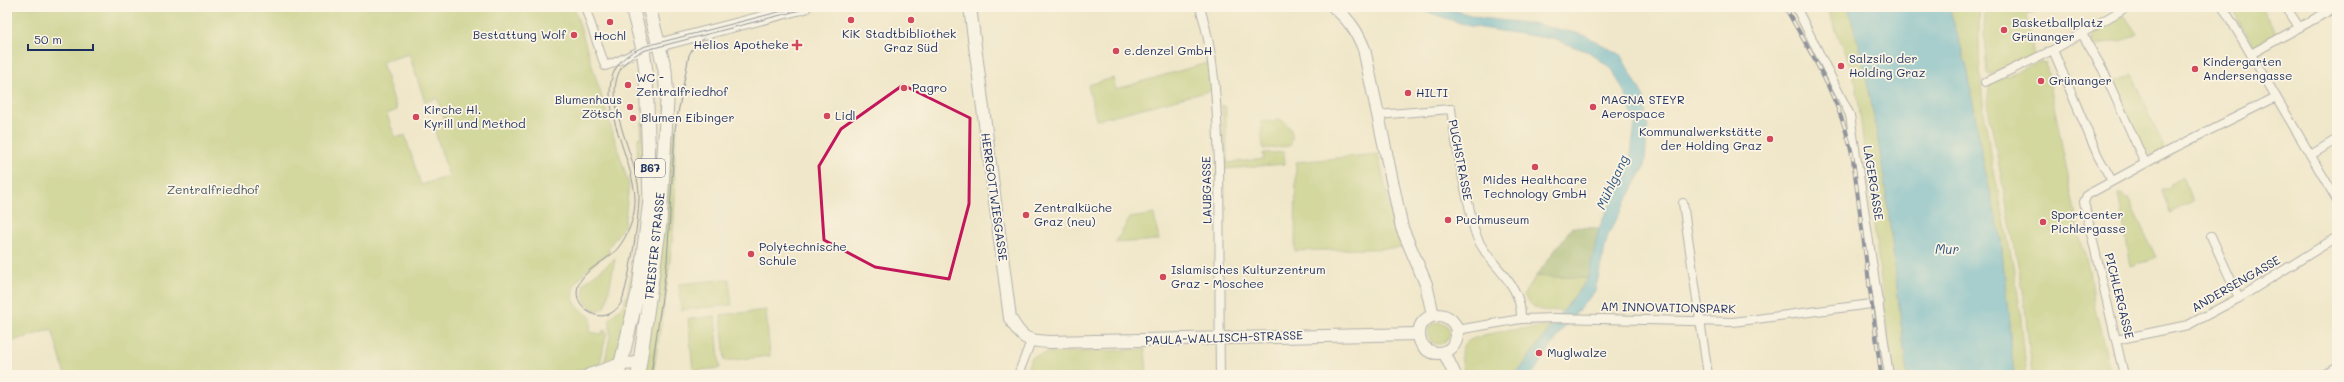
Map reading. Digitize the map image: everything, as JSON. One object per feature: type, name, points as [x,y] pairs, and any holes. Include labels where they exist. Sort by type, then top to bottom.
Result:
[{"type":"main road","name":"TRIESTER STRASSE","points":[[620,370],[639,288],[650,200],[647,89],[643,49],[632,7]]},
{"type":"main road","name":"TRIESTER STRASSE","points":[[639,369],[660,224],[667,102],[666,77],[649,7]]},
{"type":"street","points":[[585,7],[606,66],[625,59],[643,49],[805,7]]},
{"type":"street","name":"HERRGOTTWIESGASSE","points":[[970,7],[1010,318],[1019,334],[1030,341]]},
{"type":"street","name":"LAUBGASSE","points":[[1200,7],[1208,32],[1217,92],[1221,262],[1219,338],[1220,375]]},
{"type":"street","points":[[1334,7],[1350,22],[1358,33],[1364,49],[1402,228],[1426,284],[1433,315]]},
{"type":"street","name":"LAGERGASSE","points":[[1796,7],[1850,115],[1889,375]]},
{"type":"street","points":[[1985,82],[2053,50],[2127,7]]},
{"type":"street","points":[[2223,7],[2337,200]]},
{"type":"street","points":[[2286,7],[2299,27]]},
{"type":"street","points":[[2251,54],[2335,9]]},
{"type":"street","points":[[2082,34],[2105,75],[2146,163]]},
{"type":"street","points":[[2053,50],[2098,156],[2112,181]]},
{"type":"street","name":"PICHLERGASSE","points":[[2124,375],[2084,202],[2087,196],[2146,163],[2276,97]]},
{"type":"street","name":"PUCHSTRASSE","points":[[1377,115],[1451,109],[1455,143],[1476,234],[1485,253],[1514,288],[1520,300],[1521,319]]},
{"type":"street","points":[[2311,154],[2337,139]]},
{"type":"street","points":[[1683,203],[1708,375]]},
{"type":"street","points":[[2211,236],[2239,298]]},
{"type":"street","name":"ANDERSENGASSE","points":[[2116,340],[2188,325],[2239,298],[2337,237]]},
{"type":"street","name":"AM INNOVATIONSPARK","points":[[1457,330],[1521,319],[1556,318],[1733,322],[1879,303]]},
{"type":"street","points":[[1433,315],[1446,316],[1454,323],[1457,330],[1454,344],[1444,352],[1429,351],[1422,345],[1418,334],[1424,320],[1433,315]]},
{"type":"street","name":"PAULA-WALLISCH-STRASSE","points":[[1030,341],[1418,334]]},
{"type":"street","points":[[1018,375],[1030,341]]},
{"type":"street","points":[[1444,352],[1455,375]]},
{"type":"street","points":[[2322,375],[2337,367]]},
{"type":"street","points":[[597,374],[620,370],[639,369]]},
{"type":"highlighted area","points":[[903,85],[970,118],[969,204],[949,279],[875,267],[824,240],[819,166],[841,129]]},
{"type":"green space","name":"Zentralfriedhof","points":[[7,7],[574,7],[629,185],[624,226],[608,248],[610,252],[584,274],[577,282],[573,291],[574,299],[579,308],[591,317],[590,332],[602,334],[603,330],[607,331],[600,364],[560,375],[65,375],[52,329],[7,343]],"holes":[[[409,54],[425,102],[437,98],[445,121],[433,125],[449,176],[421,185],[405,135],[395,138],[387,114],[397,110],[382,62]]]},
{"type":"green space","points":[[1826,7],[1848,7],[1870,97],[1879,143],[1907,375],[1893,375],[1856,84],[1844,49]]},
{"type":"green space","points":[[1949,7],[1980,7],[1979,43],[1984,113],[2017,288],[2027,375],[2014,375],[2001,240],[1982,156],[1967,67]]},
{"type":"green space","points":[[1985,7],[2048,7],[2027,14],[2034,57],[1992,74],[1987,74],[1984,34]]},
{"type":"green space","points":[[2231,7],[2261,7],[2276,33],[2272,39],[2254,47]]},
{"type":"green space","points":[[2118,15],[2125,16],[2137,34],[2122,40],[2095,46],[2093,41],[2094,31]]},
{"type":"green space","points":[[1210,62],[1213,90],[1096,120],[1088,85],[1113,78],[1116,89]]},
{"type":"green space","name":"Sportcenter Pichlergasse","points":[[2039,62],[2046,64],[2080,237],[2089,270],[2093,300],[2111,375],[2032,375],[2023,291],[1987,103],[1990,83]]},
{"type":"green space","points":[[2132,74],[2165,150],[2154,156],[2146,154],[2112,84]]},
{"type":"green space","points":[[1222,105],[1226,107],[1227,163],[1264,159],[1263,153],[1284,152],[1285,164],[1224,169]]},
{"type":"green space","points":[[1281,120],[1290,128],[1292,138],[1290,146],[1263,149],[1261,122]]},
{"type":"green space","points":[[643,122],[644,209],[640,259],[617,356],[604,366],[610,336],[610,318],[624,304],[639,234],[642,203],[639,173],[641,172],[637,158],[638,138],[642,137],[641,123]]},
{"type":"green space","points":[[677,129],[674,221],[667,287],[653,375],[643,375],[670,130]]},
{"type":"green space","points":[[1378,154],[1396,234],[1402,248],[1295,251],[1296,162]]},
{"type":"green space","points":[[2182,177],[2193,201],[2170,213],[2161,189],[2170,189],[2173,183]]},
{"type":"green space","points":[[2118,194],[2122,194],[2125,199],[2128,198],[2156,257],[2131,267]]},
{"type":"green space","points":[[1154,214],[1159,240],[1115,243],[1130,218]]},
{"type":"green space","points":[[1572,227],[1599,228],[1588,278],[1536,276]]},
{"type":"green space","points":[[615,259],[606,306],[601,310],[592,309],[583,299],[584,283]]},
{"type":"green space","points":[[1536,276],[1588,278],[1563,311],[1549,311],[1536,308],[1523,295]]},
{"type":"green space","points":[[729,279],[732,305],[681,310],[679,284]]},
{"type":"green space","points":[[766,310],[770,356],[725,361],[721,315]]},
{"type":"green space","points":[[715,316],[720,368],[693,371],[688,319]]},
{"type":"green space","points":[[1435,322],[1443,322],[1450,329],[1450,337],[1443,344],[1435,344],[1428,337],[1428,329]]},
{"type":"green space","points":[[1550,327],[1516,375],[1465,375],[1461,352],[1464,345],[1470,340],[1491,333]]},
{"type":"green space","points":[[1145,349],[1147,375],[1024,375],[1032,357],[1046,353]]},
{"type":"water","name":"Mühlgang","points":[[1412,7],[1444,7],[1481,18],[1536,24],[1584,35],[1620,54],[1644,97],[1648,127],[1644,168],[1608,235],[1595,291],[1563,329],[1532,375],[1516,375],[1588,278],[1599,228],[1630,160],[1635,124],[1625,94],[1612,69],[1589,52],[1552,39],[1469,26]]},
{"type":"water","name":"Mur","points":[[1848,7],[1949,7],[1967,67],[1982,156],[2001,240],[2014,375],[1907,375],[1879,143],[1860,52]]},
{"type":"tram line","points":[[798,7],[646,46],[624,58],[613,74],[610,94],[613,116],[633,183],[635,203],[630,227],[618,248],[590,270],[579,282],[577,290],[578,299],[582,306],[588,311],[601,316],[609,314],[619,307],[627,280],[638,217],[639,193],[636,175],[623,134],[615,93],[618,76],[627,61],[646,50],[812,7]]},
{"type":"tram line","points":[[651,375],[667,262],[675,129],[689,55],[694,46],[706,36]]},
{"type":"railway","points":[[1785,7],[1825,80],[1842,119],[1848,138],[1853,159],[1881,375]]},
{"type":"place","name":"KiK","points":[[851,20]]},
{"type":"place","name":"Stadtbibliothek Graz Süd","points":[[911,20]]},
{"type":"place","name":"Hochl","points":[[610,22]]},
{"type":"place","name":"Basketballplatz Grünanger","points":[[2004,30]]},
{"type":"place","name":"Bestattung Wolf","points":[[574,35]]},
{"type":"place","name":"Helios Apotheke","points":[[797,45]]},
{"type":"place","name":"e.denzel GmbH","points":[[1116,51]]},
{"type":"place","name":"Salzsilo der Holding Graz","points":[[1841,66]]},
{"type":"place","name":"Kindergarten Andersengasse","points":[[2195,69]]},
{"type":"place","name":"Grünanger","points":[[2041,81]]},
{"type":"place","name":"WC - Zentralfriedhof","points":[[628,85]]},
{"type":"place","name":"Pagro","points":[[904,88]]},
{"type":"place","name":"HILTI","points":[[1408,93]]},
{"type":"place","name":"Blumenhaus Zötsch","points":[[630,107]]},
{"type":"place","name":"MAGNA STEYR Aerospace","points":[[1593,107]]},
{"type":"place","name":"Lidl","points":[[827,116]]},
{"type":"place","name":"Kirche Hl. Kyrill und Method","points":[[416,117]]},
{"type":"place","name":"Blumen Eibinger","points":[[633,118]]},
{"type":"place","name":"Kommunalwerkstätte der Holding Graz","points":[[1770,139]]},
{"type":"place","name":"Mides Healthcare Technology GmbH","points":[[1535,167]]},
{"type":"place","name":"Zentralküche Graz (neu)","points":[[1026,215]]},
{"type":"place","name":"Puchmuseum","points":[[1448,220]]},
{"type":"place","name":"Sportcenter Pichlergasse","points":[[2043,222]]},
{"type":"place","name":"Polytechnische Schule","points":[[751,254]]},
{"type":"place","name":"Islamisches Kulturzentrum Graz - Moschee","points":[[1163,277]]},
{"type":"place","name":"Muglwalze","points":[[1539,353]]}]
